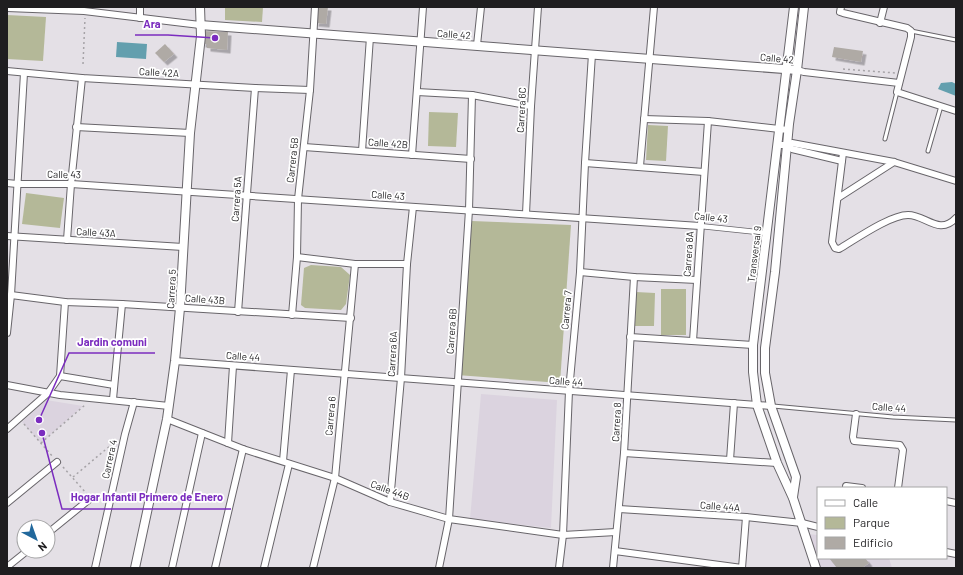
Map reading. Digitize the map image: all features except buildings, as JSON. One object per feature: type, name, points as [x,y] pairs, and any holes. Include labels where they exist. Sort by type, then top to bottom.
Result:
[{"type":"street","points":[[140,7],[140,18]]},
{"type":"street","name":"Carrera 5","points":[[135,568],[167,419],[175,361],[180,308],[190,133],[201,36],[200,7]]},
{"type":"street","name":"Carrera 5B","points":[[292,315],[297,257],[298,199],[310,90],[315,7]]},
{"type":"street","points":[[412,155],[418,92],[423,7]]},
{"type":"street","points":[[477,45],[481,7]]},
{"type":"street","name":"Carrera 6C","points":[[526,214],[534,50],[538,7]]},
{"type":"street","points":[[640,166],[654,7]]},
{"type":"street","name":"Transversal 9","points":[[793,498],[796,477],[772,406],[765,373],[765,348],[775,272],[787,145],[784,130],[786,69],[799,7]]},
{"type":"street","name":"Transversal 9","points":[[799,7],[797,70],[784,130],[778,144],[752,345],[753,372],[757,405],[777,463],[793,498],[816,568]]},
{"type":"street","points":[[841,7],[840,12],[842,13],[907,28],[911,31],[911,37],[897,92],[956,111]]},
{"type":"street","points":[[880,22],[884,7]]},
{"type":"street","name":"Calle 42","points":[[7,8],[84,12],[200,24],[786,69],[899,83]]},
{"type":"street","points":[[362,151],[370,37]]},
{"type":"street","name":"Carrera 7","points":[[559,568],[563,535],[569,391],[580,272],[592,54]]},
{"type":"street","name":"Calle 42A","points":[[7,71],[82,78],[310,90]]},
{"type":"street","points":[[7,333],[11,295],[24,73]]},
{"type":"street","points":[[67,240],[76,127],[82,78]]},
{"type":"street","name":"Carrera 5A","points":[[238,312],[255,88]]},
{"type":"street","points":[[418,92],[472,95],[531,106]]},
{"type":"street","name":"Carrera 6B","points":[[439,568],[449,519],[469,210],[472,95]]},
{"type":"street","points":[[644,120],[708,121],[784,130]]},
{"type":"street","name":"Carrera 8A","points":[[693,341],[708,121]]},
{"type":"street","points":[[76,127],[190,133]]},
{"type":"street","points":[[778,144],[787,145],[792,149],[843,153],[894,162],[956,182]]},
{"type":"street","name":"Calle 42B","points":[[304,147],[471,159]]},
{"type":"street","points":[[811,150],[842,161]]},
{"type":"street","points":[[843,153],[832,242],[835,248],[839,249],[894,217],[909,215],[936,225],[946,226],[956,218]]},
{"type":"street","points":[[838,198],[894,162]]},
{"type":"street","points":[[585,163],[704,172]]},
{"type":"street","name":"Calle 43","points":[[7,183],[71,184],[469,210],[700,226],[767,233]]},
{"type":"street","name":"Carrera 6A","points":[[390,502],[401,378],[407,264],[413,207]]},
{"type":"street","name":"Calle 43A","points":[[7,236],[183,247]]},
{"type":"street","points":[[297,257],[355,264],[407,264]]},
{"type":"street","name":"Carrera 6","points":[[313,568],[335,478],[355,264]]},
{"type":"street","points":[[580,272],[634,277],[697,280]]},
{"type":"street","name":"Carrera 8","points":[[613,568],[624,453],[634,277]]},
{"type":"street","name":"Calle 43B","points":[[11,295],[65,302],[351,318]]},
{"type":"street","points":[[7,429],[48,393],[60,376],[65,302]]},
{"type":"street","points":[[113,399],[122,304]]},
{"type":"street","points":[[630,337],[752,345]]},
{"type":"street","name":"Calle 44","points":[[175,361],[772,406]]},
{"type":"street","points":[[228,443],[233,366]]},
{"type":"street","points":[[283,461],[291,370]]},
{"type":"street","points":[[60,376],[114,384]]},
{"type":"street","points":[[7,385],[48,393],[169,406]]},
{"type":"street","name":"Carrera 4","points":[[95,568],[124,434],[134,402]]},
{"type":"street","points":[[730,460],[734,403]]},
{"type":"street","points":[[856,414],[853,437],[854,440],[900,445],[902,448],[898,487]]},
{"type":"street","name":"Calle 44B","points":[[167,419],[243,449],[335,478],[390,502],[449,519],[563,535],[616,532]]},
{"type":"street","points":[[172,568],[202,433]]},
{"type":"street","points":[[215,568],[243,449]]},
{"type":"street","points":[[624,453],[777,463]]},
{"type":"street","points":[[7,504],[58,462]]},
{"type":"street","points":[[264,568],[289,464]]},
{"type":"street","points":[[846,486],[854,487]]},
{"type":"street","points":[[56,527],[91,498]]},
{"type":"street","name":"Calle 44A","points":[[619,509],[746,517],[802,523],[817,527]]},
{"type":"street","points":[[615,551],[742,568],[746,517]]},
{"type":"street","points":[[7,567],[17,559]]},
{"type":"lane","points":[[911,31],[956,40]]},
{"type":"lane","points":[[885,139],[897,92]]},
{"type":"lane","points":[[928,151],[941,106]]},
{"type":"lane","name":"Calle 44","points":[[772,406],[893,418],[956,420]]},
{"type":"path","points":[[83,64],[84,12]]},
{"type":"path","points":[[41,444],[92,398]]},
{"type":"path","points":[[72,477],[124,434]]},
{"type":"shaded area","points":[[481,394],[557,400],[551,528],[470,519]]},
{"type":"shaded area","points":[[46,400],[83,406],[41,443],[22,422]]},
{"type":"shaded area","points":[[806,534],[817,535],[817,559],[889,559],[892,568],[818,568]]},
{"type":"green space","points":[[225,7],[263,7],[262,22],[225,20]]},
{"type":"green space","points":[[7,15],[46,17],[43,61],[7,59]]},
{"type":"green space","points":[[429,112],[458,113],[456,147],[428,146]]},
{"type":"green space","points":[[648,125],[668,126],[666,161],[646,160]]},
{"type":"green space","points":[[26,193],[64,198],[60,228],[22,224]]},
{"type":"green space","points":[[472,221],[571,225],[560,383],[457,375]]},
{"type":"green space","points":[[311,265],[341,267],[350,275],[346,304],[341,310],[305,308],[301,305],[304,268]]},
{"type":"green space","points":[[661,289],[686,289],[686,335],[661,335]]},
{"type":"green space","points":[[636,292],[655,293],[654,326],[635,326]]},
{"type":"water","points":[[117,42],[147,44],[146,59],[116,57]]},
{"type":"water","points":[[952,82],[956,84],[956,96],[938,89],[941,83]]},
{"type":"place","name":"Ara","points":[[215,38]]},
{"type":"place","name":"Jardin comuni","points":[[39,420]]},
{"type":"place","name":"Hogar Infantil Primero de Enero","points":[[42,433]]}]
